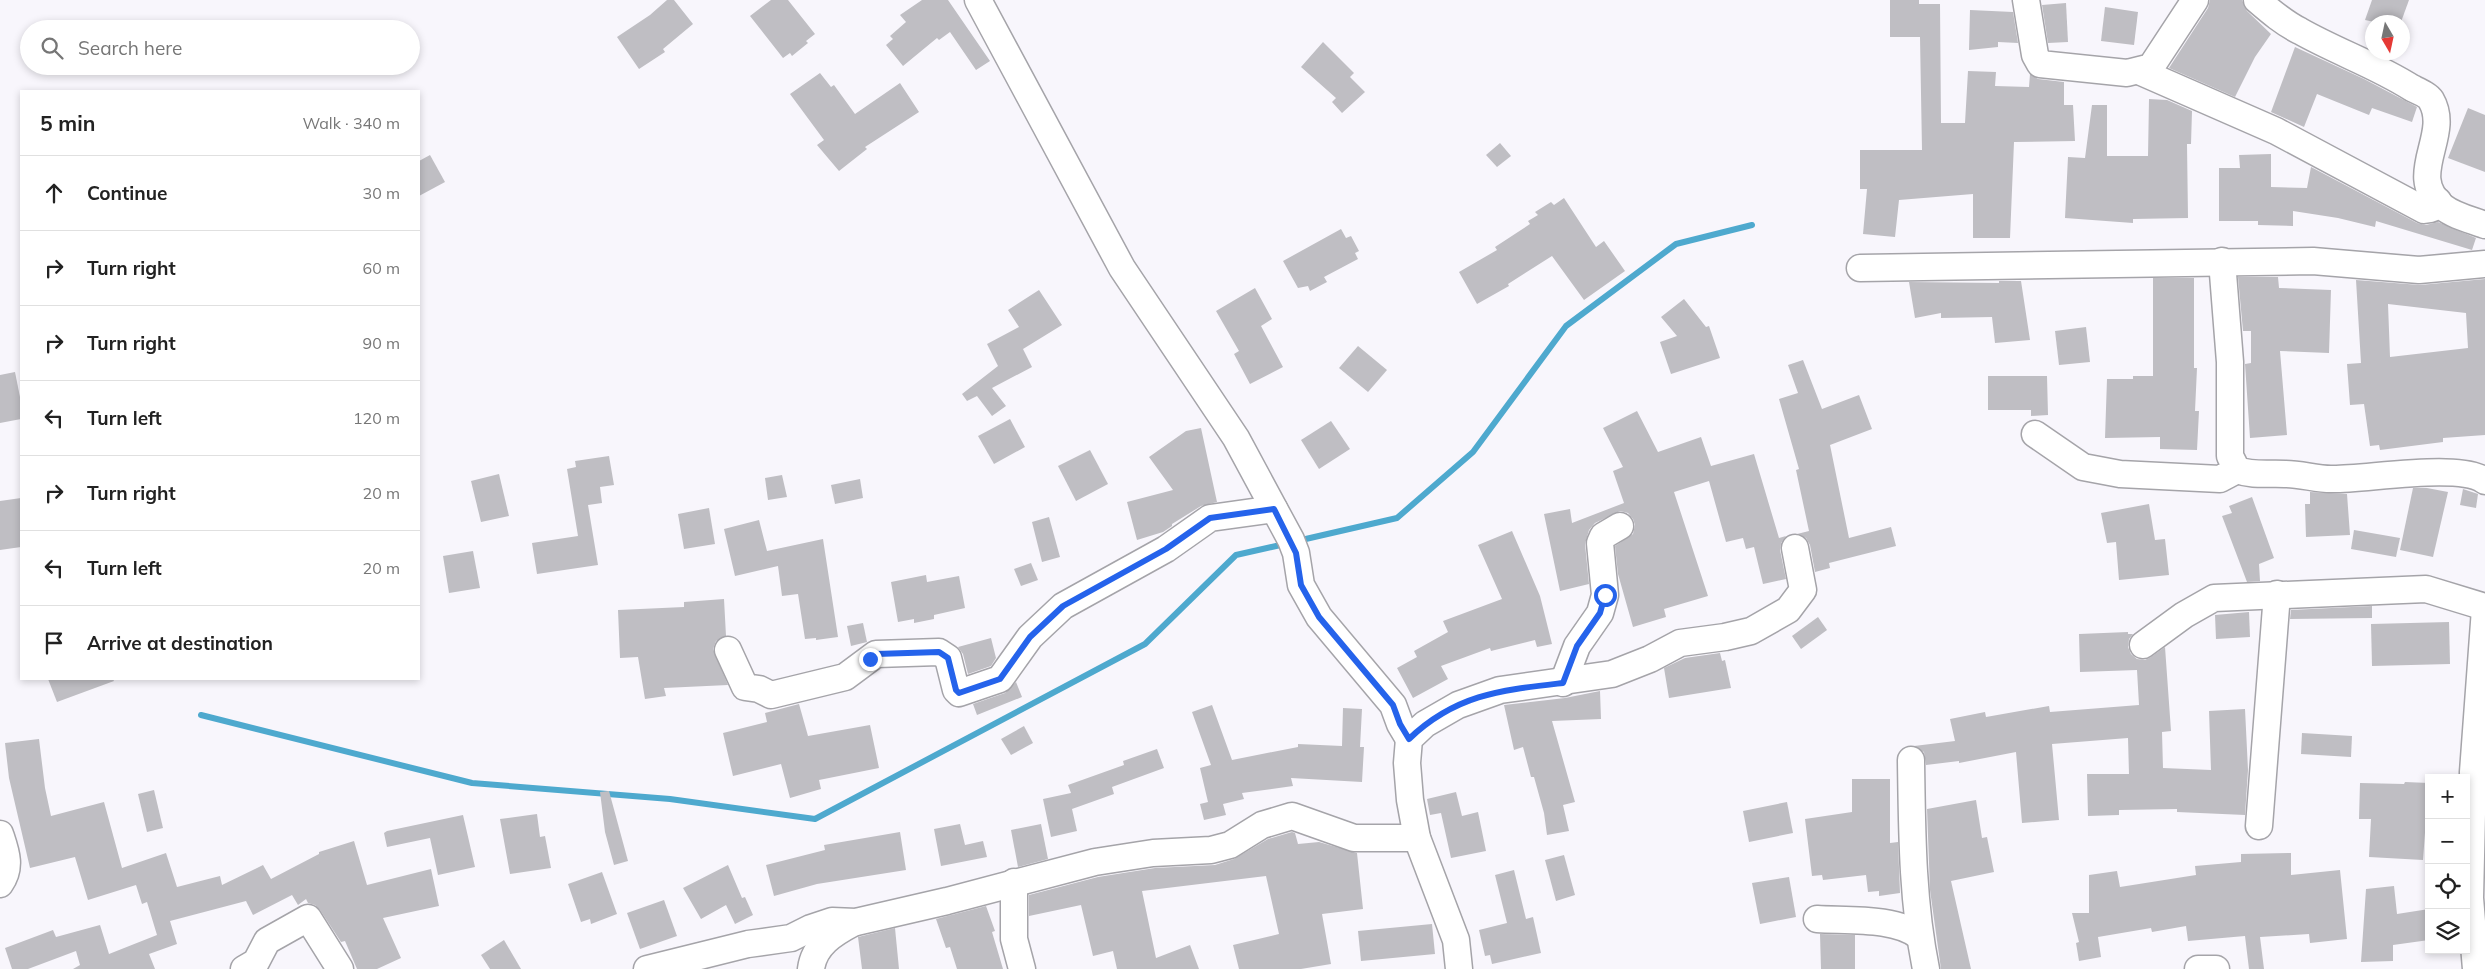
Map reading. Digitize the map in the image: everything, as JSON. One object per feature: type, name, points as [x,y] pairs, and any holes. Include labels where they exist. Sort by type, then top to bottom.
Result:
[{"type":"street","points":[[978,0],[1122,268],[1236,438],[1296,553],[1301,585],[1319,617],[1393,705],[1400,724],[1409,739],[1407,772],[1417,838],[1456,940],[1459,969]]},
{"type":"street","points":[[2026,0],[2035,55],[2040,64],[2127,73],[2151,67],[2194,0]]},
{"type":"street","points":[[2257,0],[2274,15],[2301,32],[2385,71],[2430,99],[2436,113],[2437,128],[2426,166],[2427,182],[2433,197],[2444,208],[2485,225]]},
{"type":"street","points":[[2139,71],[2276,131],[2424,210],[2431,209],[2438,201]]},
{"type":"street","points":[[2222,261],[2230,362],[2230,456],[2237,470],[2250,475],[2286,474],[2330,479],[2435,473],[2478,476],[2485,480]]},
{"type":"street","points":[[1860,268],[2313,261],[2419,270],[2485,264]]},
{"type":"street","points":[[2035,434],[2083,467],[2120,474],[2220,479],[2237,470]]},
{"type":"street","points":[[728,650],[745,687],[759,689],[771,694],[845,677],[876,654],[939,652],[948,658],[956,690],[959,693],[1000,679],[1030,637],[1063,606],[1166,549],[1210,518],[1274,509]]},
{"type":"street","points":[[1563,683],[1577,646],[1600,613],[1605,595],[1600,543],[1603,536],[1620,526]]},
{"type":"street","points":[[1409,739],[1425,724],[1458,705],[1500,690],[1563,683],[1612,674],[1650,659],[1680,643],[1725,637],[1751,631],[1788,610],[1803,590],[1795,548]]},
{"type":"street","points":[[2143,645],[2184,615],[2214,598],[2426,589],[2485,608],[2479,771],[2476,969]]},
{"type":"street","points":[[2259,826],[2277,594]]},
{"type":"street","points":[[1911,760],[1912,816],[1920,937],[1926,969]]},
{"type":"street","points":[[811,969],[812,959],[832,934],[856,922],[947,901],[1095,862],[1153,852],[1211,850],[1230,845],[1262,825],[1292,816],[1354,838],[1417,838]]},
{"type":"street","points":[[0,834],[8,858],[4,878],[0,884]]},
{"type":"street","points":[[1014,882],[1014,939],[1022,969]]},
{"type":"street","points":[[244,969],[256,962],[267,941],[308,918],[340,969]]},
{"type":"street","points":[[1817,919],[1895,924],[1910,929],[1920,937]]},
{"type":"street","points":[[647,969],[748,944],[791,938],[810,928],[832,921],[856,922]]},
{"type":"building","points":[[667,0],[674,0],[693,24],[663,49],[665,52],[639,69],[617,37],[650,15]]},
{"type":"building","points":[[771,0],[788,0],[815,34],[806,41],[808,43],[792,56],[790,53],[783,58],[750,16]]},
{"type":"building","points":[[922,0],[948,0],[990,61],[976,70],[950,32],[939,40],[937,38],[903,66],[886,45],[893,39],[890,36],[906,22],[900,15]]},
{"type":"building","points":[[1890,0],[1919,0],[1919,4],[1940,4],[1941,123],[1965,123],[1968,71],[1996,72],[1995,86],[2029,87],[2030,74],[2038,79],[2064,82],[2064,105],[2073,105],[2075,141],[2014,142],[2010,238],[1973,238],[1973,194],[1899,200],[1895,237],[1863,234],[1867,189],[1860,189],[1860,150],[1922,150],[1920,37],[1890,37]]},
{"type":"building","points":[[2210,0],[2242,0],[2247,11],[2271,34],[2255,57],[2235,97],[2169,68],[2208,8]]},
{"type":"building","points":[[2372,0],[2409,0],[2404,15],[2367,15]]},
{"type":"building","points":[[2066,3],[2068,42],[2048,43],[2042,5]]},
{"type":"building","points":[[2105,7],[2138,12],[2134,45],[2101,41]]},
{"type":"building","points":[[1970,10],[2013,12],[2018,43],[1998,42],[1998,47],[1969,50]]},
{"type":"building","points":[[1323,42],[1354,73],[1350,77],[1365,92],[1342,113],[1332,102],[1336,98],[1301,67]]},
{"type":"building","points":[[2295,47],[2364,79],[2417,107],[2412,122],[2372,108],[2369,115],[2317,94],[2304,127],[2271,112]]},
{"type":"building","points":[[820,73],[831,87],[834,85],[855,114],[900,83],[919,112],[865,147],[867,149],[839,171],[817,145],[824,140],[790,94]]},
{"type":"building","points":[[2149,99],[2167,100],[2192,111],[2191,144],[2187,144],[2188,218],[2133,219],[2133,223],[2065,218],[2068,157],[2085,158],[2092,105],[2107,105],[2107,156],[2148,156]]},
{"type":"building","points":[[2468,108],[2485,115],[2485,172],[2448,158]]},
{"type":"building","points":[[1500,143],[1511,156],[1497,167],[1486,155]]},
{"type":"building","points":[[2271,154],[2271,187],[2307,188],[2311,167],[2417,223],[2426,225],[2438,222],[2476,238],[2472,250],[2376,221],[2375,227],[2338,218],[2293,211],[2293,226],[2258,225],[2258,221],[2219,221],[2219,168],[2240,168],[2239,155]]},
{"type":"building","points":[[430,155],[445,182],[420,195],[420,160]]},
{"type":"building","points":[[1564,198],[1596,247],[1604,241],[1625,271],[1584,300],[1552,256],[1508,284],[1509,286],[1477,304],[1459,272],[1497,250],[1495,247],[1530,224],[1528,221],[1538,215],[1535,212],[1551,202],[1554,205]]},
{"type":"building","points":[[1341,229],[1346,238],[1351,236],[1359,251],[1355,253],[1358,259],[1324,277],[1327,282],[1310,291],[1308,286],[1298,288],[1283,261]]},
{"type":"building","points":[[2238,277],[2278,277],[2279,288],[2331,290],[2329,353],[2280,351],[2287,435],[2250,438],[2245,364],[2251,363],[2251,331],[2243,331]]},
{"type":"building","points":[[2153,278],[2194,278],[2194,368],[2197,368],[2195,411],[2199,411],[2197,450],[2160,449],[2160,437],[2105,438],[2107,379],[2133,379],[2133,376],[2153,376]]},
{"type":"building","points":[[2485,279],[2485,435],[2443,438],[2443,442],[2380,450],[2379,445],[2370,446],[2364,404],[2350,405],[2347,364],[2361,363],[2356,280],[2420,285]],"holes":[[[2388,304],[2466,313],[2468,348],[2390,357]]]},
{"type":"building","points":[[1999,281],[2021,281],[2030,340],[1995,343],[1992,317],[1941,318],[1941,313],[1915,318],[1909,282],[1999,283]]},
{"type":"building","points":[[1255,288],[1272,319],[1261,326],[1283,367],[1250,384],[1234,354],[1239,351],[1216,311]]},
{"type":"building","points":[[1039,290],[1062,325],[1023,349],[1032,367],[992,388],[1006,406],[992,416],[977,396],[967,401],[962,394],[998,366],[987,344],[1019,327],[1008,310]]},
{"type":"building","points":[[1684,299],[1706,327],[1709,326],[1720,358],[1671,374],[1660,342],[1677,336],[1661,317]]},
{"type":"building","points":[[2086,327],[2090,362],[2059,365],[2055,331]]},
{"type":"building","points":[[1358,346],[1387,370],[1368,392],[1339,368]]},
{"type":"building","points":[[1803,360],[1822,409],[1859,395],[1872,429],[1830,445],[1849,538],[1891,527],[1896,546],[1829,563],[1830,568],[1815,572],[1810,545],[1806,538],[1797,534],[1809,531],[1796,470],[1799,469],[1779,399],[1798,393],[1788,365]]},
{"type":"building","points":[[15,372],[20,397],[20,419],[0,423],[0,375]]},
{"type":"building","points":[[1988,376],[2047,376],[2048,415],[2031,416],[2031,410],[1988,410]]},
{"type":"building","points":[[1637,411],[1658,452],[1701,437],[1711,466],[1754,454],[1779,538],[1786,536],[1781,543],[1780,550],[1786,579],[1763,584],[1754,547],[1746,549],[1743,538],[1726,542],[1709,481],[1674,492],[1708,596],[1664,609],[1666,617],[1633,627],[1618,574],[1615,546],[1633,534],[1635,525],[1628,513],[1620,511],[1595,523],[1589,530],[1585,544],[1589,584],[1560,591],[1544,514],[1570,509],[1572,523],[1624,503],[1613,471],[1623,467],[1603,428]]},
{"type":"building","points":[[1010,419],[1025,447],[994,464],[978,436]]},
{"type":"building","points":[[1331,421],[1350,449],[1319,469],[1301,440]]},
{"type":"building","points":[[1201,428],[1217,502],[1201,506],[1172,524],[1163,532],[1137,540],[1127,502],[1173,490],[1149,457],[1186,431]]},
{"type":"building","points":[[1090,450],[1108,484],[1076,501],[1058,466]]},
{"type":"building","points":[[609,456],[614,485],[600,487],[602,503],[588,505],[598,565],[537,574],[532,543],[578,536],[567,469],[576,467],[575,461]]},
{"type":"building","points":[[499,474],[509,516],[481,522],[471,481]]},
{"type":"building","points":[[782,475],[787,497],[768,500],[765,478]]},
{"type":"building","points":[[860,479],[863,498],[835,504],[831,485]]},
{"type":"building","points":[[2413,488],[2427,488],[2448,492],[2433,557],[2400,550]]},
{"type":"building","points":[[2463,489],[2478,494],[2476,508],[2460,505]]},
{"type":"building","points":[[2310,492],[2347,494],[2350,535],[2306,537],[2305,504],[2310,504]]},
{"type":"building","points":[[2252,497],[2274,558],[2259,564],[2260,581],[2247,582],[2222,516],[2232,513],[2229,506]]},
{"type":"building","points":[[20,498],[20,547],[0,550],[0,501]]},
{"type":"building","points":[[2149,504],[2155,540],[2165,539],[2169,575],[2119,580],[2116,542],[2107,543],[2101,513]]},
{"type":"building","points":[[709,508],[715,544],[684,549],[678,514]]},
{"type":"building","points":[[1049,517],[1060,557],[1042,562],[1032,522]]},
{"type":"building","points":[[759,520],[767,551],[823,539],[838,637],[816,640],[816,638],[805,639],[798,594],[782,596],[778,566],[735,576],[724,529]]},
{"type":"building","points":[[2354,530],[2400,538],[2396,557],[2351,549]]},
{"type":"building","points":[[1512,531],[1540,596],[1552,644],[1537,647],[1535,640],[1491,651],[1490,648],[1441,666],[1448,679],[1413,698],[1397,668],[1417,657],[1414,651],[1448,632],[1443,621],[1502,599],[1478,545]]},
{"type":"building","points":[[473,551],[480,588],[449,593],[443,556]]},
{"type":"building","points":[[1031,563],[1038,580],[1021,586],[1014,569]]},
{"type":"building","points":[[926,575],[927,582],[959,576],[965,608],[934,615],[934,619],[914,623],[914,619],[898,622],[891,582]]},
{"type":"building","points":[[724,599],[726,636],[716,641],[713,649],[728,685],[664,688],[666,696],[645,699],[638,657],[620,658],[618,610],[684,607],[684,602]]},
{"type":"building","points":[[2372,606],[2372,618],[2290,619],[2291,610]]},
{"type":"building","points":[[2249,612],[2250,637],[2216,639],[2215,615]]},
{"type":"building","points":[[1818,617],[1827,630],[1801,649],[1792,636]]},
{"type":"building","points":[[2449,622],[2450,664],[2372,666],[2371,624]]},
{"type":"building","points":[[863,623],[867,642],[851,646],[847,626]]},
{"type":"building","points":[[2128,632],[2128,634],[2133,634],[2129,639],[2128,647],[2131,654],[2137,659],[2145,660],[2165,647],[2171,731],[2162,732],[2163,768],[2211,770],[2209,711],[2245,709],[2248,770],[2245,815],[2177,812],[2177,809],[2119,810],[2119,815],[2088,816],[2087,774],[2129,774],[2128,738],[2052,744],[2059,820],[2022,823],[2016,752],[1959,763],[1959,761],[1926,765],[1924,752],[1914,746],[1955,741],[1950,719],[1985,712],[1986,717],[2049,706],[2050,712],[2139,705],[2137,670],[2080,672],[2079,634]]},
{"type":"building","points":[[991,638],[996,658],[991,666],[968,674],[963,654],[958,647]]},
{"type":"building","points":[[1720,653],[1722,661],[1725,660],[1731,688],[1669,698],[1664,668],[1685,658]]},
{"type":"building","points":[[48,680],[114,681],[57,702]]},
{"type":"building","points":[[1016,682],[1022,697],[977,715],[973,704],[1005,693]]},
{"type":"building","points":[[1600,691],[1601,719],[1552,721],[1575,802],[1563,805],[1569,831],[1547,835],[1544,813],[1534,777],[1531,777],[1523,747],[1514,750],[1504,705],[1565,698]]},
{"type":"building","points":[[799,704],[808,736],[870,725],[879,768],[819,780],[821,789],[790,798],[781,764],[733,776],[723,733],[767,722],[765,713]]},
{"type":"building","points":[[1212,705],[1232,760],[1298,747],[1298,744],[1342,746],[1343,708],[1362,709],[1360,747],[1364,747],[1362,782],[1291,778],[1293,786],[1242,793],[1244,799],[1223,804],[1226,815],[1204,820],[1200,804],[1208,802],[1200,768],[1211,765],[1192,712]]},
{"type":"building","points":[[1024,726],[1033,743],[1011,755],[1001,739]]},
{"type":"building","points":[[2302,733],[2352,736],[2351,757],[2301,754]]},
{"type":"building","points":[[39,739],[45,788],[51,816],[104,802],[122,868],[166,853],[177,887],[220,876],[222,885],[263,865],[271,879],[319,854],[319,852],[354,841],[367,885],[431,869],[439,906],[383,918],[401,958],[377,969],[357,969],[345,941],[341,942],[320,910],[315,905],[308,903],[306,899],[298,905],[292,895],[253,915],[246,901],[170,921],[177,944],[149,954],[155,969],[73,969],[80,965],[76,951],[28,969],[12,969],[5,948],[53,930],[56,937],[100,925],[109,954],[157,935],[147,902],[142,904],[136,885],[88,900],[75,857],[30,868],[9,778],[5,743]]},
{"type":"building","points":[[1157,749],[1164,768],[1112,787],[1114,794],[1072,809],[1077,831],[1051,837],[1043,799],[1071,793],[1068,785],[1124,765],[1123,761]]},
{"type":"building","points":[[1852,779],[1890,779],[1890,843],[1898,842],[1900,893],[1879,896],[1879,891],[1868,892],[1866,875],[1823,880],[1822,875],[1812,876],[1805,819],[1852,812]]},
{"type":"building","points":[[2405,782],[2425,783],[2423,860],[2369,857],[2371,819],[2359,819],[2360,783],[2404,784]]},
{"type":"building","points":[[154,790],[163,828],[147,832],[138,794]]},
{"type":"building","points":[[609,791],[628,861],[614,865],[605,832],[600,792]]},
{"type":"building","points":[[1456,792],[1462,816],[1478,812],[1486,851],[1451,858],[1441,813],[1430,815],[1427,799]]},
{"type":"building","points":[[1976,800],[1982,838],[1987,837],[1994,872],[1951,881],[1971,969],[1941,969],[1930,890],[1927,809]]},
{"type":"building","points":[[1787,802],[1793,833],[1749,842],[1743,811]]},
{"type":"building","points":[[537,814],[540,837],[545,836],[551,868],[510,874],[500,819]]},
{"type":"building","points":[[463,815],[475,867],[438,875],[430,838],[387,847],[384,833],[387,831]]},
{"type":"building","points":[[960,824],[965,845],[983,841],[987,857],[941,866],[934,829]]},
{"type":"building","points":[[1041,824],[1048,859],[1018,867],[1011,830]]},
{"type":"building","points":[[900,832],[906,870],[817,884],[774,896],[766,865],[825,850],[824,845]]},
{"type":"building","points":[[1292,832],[1295,833],[1298,844],[1319,842],[1357,853],[1363,909],[1322,914],[1331,964],[1301,969],[1239,969],[1233,945],[1279,934],[1266,876],[1142,891],[1156,958],[1190,945],[1199,969],[1117,969],[1113,951],[1093,956],[1081,905],[1029,916],[1029,895],[1098,877],[1155,868],[1215,865],[1234,859],[1268,839]]},
{"type":"building","points":[[2291,853],[2291,875],[2340,870],[2347,939],[2310,943],[2309,934],[2260,937],[2264,969],[2249,969],[2245,936],[2188,941],[2186,926],[2152,932],[2151,928],[2098,937],[2101,957],[2079,961],[2076,943],[2079,942],[2072,913],[2089,913],[2089,875],[2117,871],[2120,887],[2196,875],[2195,866],[2241,862],[2241,854]]},
{"type":"building","points":[[1564,855],[1575,895],[1556,901],[1545,860]]},
{"type":"building","points":[[728,865],[742,898],[745,897],[753,915],[735,924],[726,905],[701,919],[683,888]]},
{"type":"building","points":[[1514,870],[1526,919],[1533,917],[1541,953],[1492,964],[1490,955],[1485,956],[1479,930],[1507,923],[1495,875]]},
{"type":"building","points":[[602,872],[617,914],[591,924],[590,919],[581,922],[568,884]]},
{"type":"building","points":[[1789,877],[1796,917],[1760,924],[1752,883]]},
{"type":"building","points":[[2394,886],[2397,914],[2425,910],[2425,941],[2393,945],[2393,961],[2361,962],[2366,889]]},
{"type":"building","points":[[664,900],[677,936],[640,949],[627,913]]},
{"type":"building","points":[[986,906],[995,931],[992,932],[1003,969],[957,969],[950,947],[946,948],[936,919]]},
{"type":"building","points":[[1432,924],[1435,954],[1361,961],[1358,931]]},
{"type":"building","points":[[895,928],[899,969],[862,969],[858,937]]},
{"type":"building","points":[[1820,934],[1855,935],[1855,969],[1821,969]]},
{"type":"building","points":[[504,940],[521,969],[490,969],[481,955]]},
{"type":"waterway","points":[[1297,541],[1397,518],[1473,452],[1566,326],[1676,244],[1752,225]]},
{"type":"waterway","points":[[201,715],[472,783],[670,799],[815,819],[1145,644],[1236,555],[1285,544]]},
{"type":"route","points":[[870,659],[876,654],[939,652],[948,658],[956,690],[959,693],[1000,679],[1030,637],[1063,606],[1166,549],[1210,518],[1274,509],[1296,553],[1301,585],[1319,617],[1393,705],[1400,724],[1409,739],[1425,724],[1458,705],[1500,690],[1563,683],[1577,646],[1600,613],[1605,595]]}]
